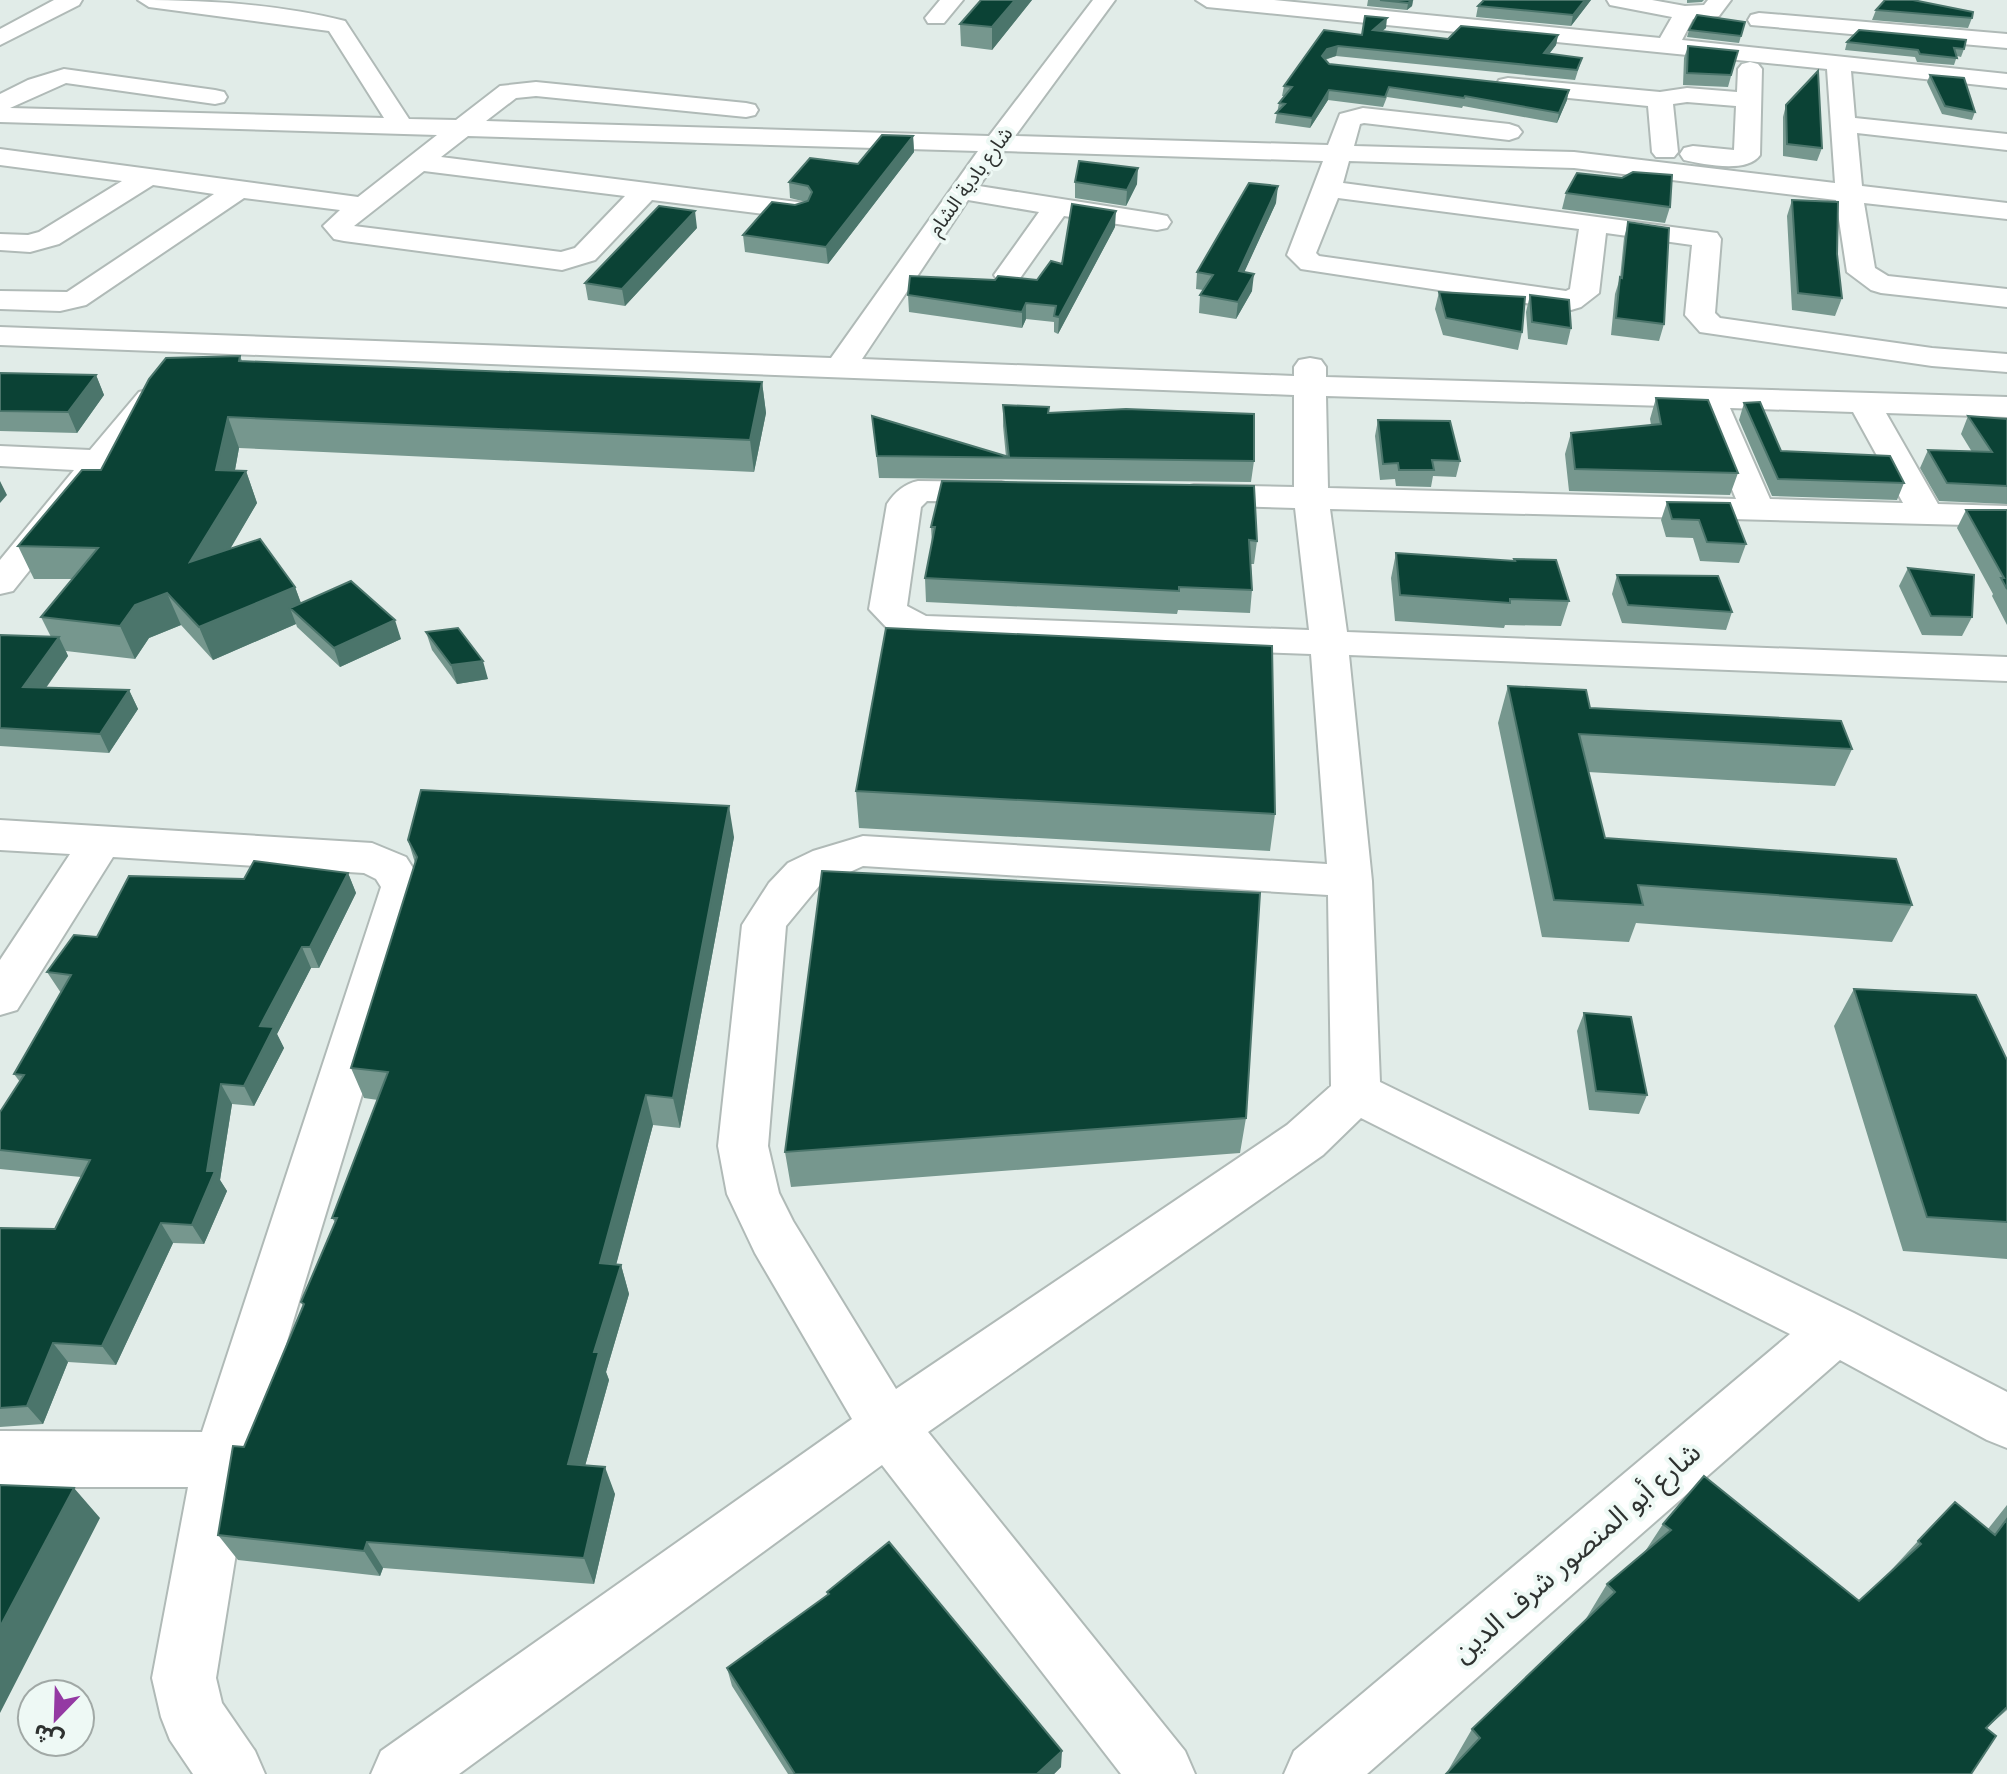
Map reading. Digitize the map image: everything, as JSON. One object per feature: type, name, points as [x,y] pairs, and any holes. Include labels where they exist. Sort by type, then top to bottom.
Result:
[{"type":"street","points":[[0,38],[71,0]]},
{"type":"street","points":[[149,0],[314,20],[337,26],[401,126]]},
{"type":"street","points":[[936,18],[952,0]]},
{"type":"street","name":"شارع بادية الشام","points":[[847,358],[961,191],[1104,0]]},
{"type":"street","points":[[1207,0],[1567,44],[1705,66]]},
{"type":"street","points":[[1618,0],[1685,13],[1711,11],[1720,0]]},
{"type":"street","points":[[1950,35],[1961,10]]},
{"type":"street","points":[[1667,47],[1685,13]]},
{"type":"street","points":[[1982,38],[1992,16]]},
{"type":"street","points":[[1759,20],[2007,41]]},
{"type":"street","points":[[1567,44],[1667,47],[2007,81]]},
{"type":"street","points":[[0,115],[1337,153],[1665,152],[1739,158],[1747,155],[1750,55]]},
{"type":"street","points":[[1838,63],[1849,193],[1861,272],[1881,284],[2007,298]]},
{"type":"street","points":[[0,103],[49,80],[68,77],[240,101],[253,111],[256,122]]},
{"type":"street","points":[[1490,83],[1660,99],[1687,95],[1749,100]]},
{"type":"street","points":[[646,190],[585,254],[562,261],[339,231],[337,224],[509,91],[528,88],[856,122],[865,126],[867,140]]},
{"type":"street","points":[[1660,99],[1665,152]]},
{"type":"street","points":[[737,136],[738,110]]},
{"type":"street","points":[[1594,223],[1584,293],[1571,301],[1311,263],[1301,255],[1328,189],[1349,119],[1363,115],[1556,138],[1570,151],[1849,193],[2007,211]]},
{"type":"street","points":[[1843,124],[2007,142]]},
{"type":"street","points":[[0,157],[360,205]]},
{"type":"street","points":[[417,162],[797,210]]},
{"type":"street","points":[[0,242],[30,244],[49,238],[146,178]]},
{"type":"street","points":[[1328,189],[1707,239],[1700,315],[1711,326],[1932,357],[2007,363]]},
{"type":"street","points":[[0,300],[60,302],[76,299],[237,190]]},
{"type":"street","points":[[961,191],[1157,222]]},
{"type":"street","points":[[1008,275],[1058,205]]},
{"type":"street","points":[[0,321],[501,347],[1310,377],[1710,398],[2007,407]]},
{"type":"street","points":[[0,336],[194,344],[501,347]]},
{"type":"street","points":[[0,583],[194,344]]},
{"type":"street","points":[[1310,377],[2007,389]]},
{"type":"street","points":[[404,1774],[888,1427],[1305,1140],[1356,1093],[1350,881],[1329,642],[1311,497],[1310,377]]},
{"type":"street","points":[[1710,398],[1758,511]]},
{"type":"street","points":[[1864,403],[1926,514]]},
{"type":"street","points":[[0,456],[101,461]]},
{"type":"street","points":[[1040,493],[918,491],[909,497],[904,504],[888,609],[900,620],[924,627],[2007,669]]},
{"type":"street","points":[[1162,494],[2007,516]]},
{"type":"street","points":[[0,835],[372,858],[391,868],[403,887],[222,1460],[184,1678],[193,1717],[232,1774]]},
{"type":"street","points":[[0,997],[102,840]]},
{"type":"street","points":[[1162,1774],[888,1427],[774,1237],[753,1194],[743,1146],[764,925],[780,898],[802,873],[826,860],[863,851],[1350,881]]},
{"type":"street","points":[[1356,1093],[1835,1330],[2007,1421]]},
{"type":"street","name":"شارع أبو المنصور شرف الدين","points":[[1317,1774],[1835,1330]]},
{"type":"street","points":[[0,1459],[222,1460]]},
{"type":"building","points":[[981,0],[1015,0],[992,27],[960,24]]},
{"type":"building","points":[[1380,0],[1412,0],[1408,3]]},
{"type":"building","points":[[1484,0],[1585,0],[1573,15],[1478,6]]},
{"type":"building","points":[[1885,0],[1913,0],[1973,12],[1972,18],[1876,10]]},
{"type":"building","points":[[1697,15],[1745,22],[1741,36],[1689,30]]},
{"type":"building","points":[[1365,16],[1387,18],[1373,30],[1448,39],[1461,26],[1558,35],[1544,53],[1582,58],[1577,70],[1338,46],[1327,49],[1322,56],[1329,64],[1569,90],[1559,113],[1465,96],[1389,87],[1385,97],[1329,90],[1312,118],[1276,113],[1285,104],[1279,103],[1292,87],[1284,86],[1324,30],[1362,35]]},
{"type":"building","points":[[1859,30],[1966,40],[1964,49],[1954,48],[1957,58],[1847,42]]},
{"type":"building","points":[[1688,46],[1738,51],[1731,75],[1687,73]]},
{"type":"building","points":[[1818,71],[1822,148],[1787,144],[1786,105]]},
{"type":"building","points":[[1930,75],[1964,78],[1975,112],[1945,106]]},
{"type":"building","points":[[882,135],[913,136],[826,247],[743,235],[772,202],[795,205],[808,201],[812,192],[808,186],[789,182],[810,158],[858,164]]},
{"type":"building","points":[[1079,161],[1138,168],[1127,190],[1075,182]]},
{"type":"building","points":[[1633,172],[1672,175],[1670,207],[1566,193],[1577,173],[1622,178]]},
{"type":"building","points":[[1249,183],[1278,186],[1239,271],[1254,274],[1238,302],[1200,295],[1213,275],[1197,272]]},
{"type":"building","points":[[1792,200],[1838,202],[1837,254],[1842,298],[1798,293]]},
{"type":"building","points":[[1072,204],[1116,211],[1059,317],[1054,316],[1056,306],[1026,303],[1022,312],[908,295],[910,276],[995,280],[998,276],[1037,280],[1051,261],[1062,264]]},
{"type":"building","points":[[659,206],[695,211],[622,289],[585,283]]},
{"type":"building","points":[[1628,222],[1669,228],[1664,324],[1616,318]]},
{"type":"building","points":[[1439,292],[1525,297],[1522,332],[1446,318]]},
{"type":"building","points":[[1530,295],[1569,300],[1571,328],[1532,322]]},
{"type":"building","points":[[240,356],[239,361],[762,382],[750,440],[228,417],[216,470],[246,471],[190,562],[260,539],[295,587],[199,627],[167,593],[135,605],[120,626],[41,617],[98,548],[18,546],[82,470],[101,470],[149,379],[166,358]]},
{"type":"building","points":[[0,373],[96,375],[68,412],[0,411]]},
{"type":"building","points":[[1656,398],[1708,400],[1738,473],[1575,469],[1571,433],[1661,424]]},
{"type":"building","points":[[1760,402],[1781,451],[1890,456],[1904,483],[1778,479],[1744,403]]},
{"type":"building","points":[[1003,405],[1049,407],[1048,413],[1126,409],[1254,414],[1254,461],[877,456],[872,416],[1009,457]]},
{"type":"building","points":[[1968,416],[2007,419],[2007,486],[1947,483],[1928,450],[1992,452]]},
{"type":"building","points":[[1378,420],[1450,421],[1460,461],[1432,460],[1434,470],[1399,470],[1398,463],[1383,464]]},
{"type":"building","points":[[942,481],[1254,486],[1257,541],[1249,540],[1252,590],[1179,587],[1179,591],[925,578],[935,527],[931,527]]},
{"type":"building","points":[[1667,502],[1730,503],[1746,544],[1707,542],[1699,520],[1672,519]]},
{"type":"building","points":[[1966,510],[2007,510],[2007,589],[2001,578],[2004,578]]},
{"type":"building","points":[[1396,553],[1515,561],[1556,560],[1569,601],[1510,599],[1510,603],[1400,595]]},
{"type":"building","points":[[1908,568],[1974,575],[1972,617],[1931,616]]},
{"type":"building","points":[[1617,575],[1718,576],[1732,612],[1628,605]]},
{"type":"building","points":[[351,581],[395,620],[334,648],[290,608]]},
{"type":"building","points":[[458,628],[483,661],[451,665],[426,632]]},
{"type":"building","points":[[886,628],[1272,646],[1275,814],[856,791]]},
{"type":"building","points":[[0,635],[59,637],[23,687],[129,690],[100,734],[0,728]]},
{"type":"building","points":[[1508,686],[1586,690],[1590,708],[1841,721],[1852,749],[1579,734],[1605,838],[1896,859],[1912,905],[1638,885],[1643,905],[1554,900]]},
{"type":"building","points":[[421,790],[729,806],[673,1098],[646,1095],[600,1263],[621,1265],[594,1352],[599,1352],[568,1464],[605,1467],[584,1558],[367,1542],[364,1551],[218,1535],[233,1446],[244,1447],[304,1304],[301,1302],[337,1218],[332,1218],[388,1072],[351,1068],[417,857],[408,840]]},
{"type":"building","points":[[254,861],[348,873],[310,947],[302,947],[260,1026],[274,1027],[244,1086],[221,1084],[207,1171],[215,1171],[192,1225],[161,1223],[102,1346],[53,1343],[27,1406],[0,1408],[0,1228],[55,1229],[90,1160],[0,1150],[0,1112],[24,1075],[14,1074],[71,975],[47,972],[74,935],[97,937],[129,876],[244,879]]},
{"type":"building","points":[[822,871],[1260,893],[1246,1118],[785,1152]]},
{"type":"building","points":[[1854,989],[1976,995],[2007,1060],[2007,1222],[1927,1217]]},
{"type":"building","points":[[1584,1013],[1631,1017],[1647,1095],[1596,1091]]},
{"type":"building","points":[[1704,1476],[1859,1601],[1921,1544],[1918,1541],[1955,1502],[1995,1535],[2007,1519],[2007,1707],[1986,1728],[1996,1736],[1971,1774],[1446,1774],[1480,1738],[1472,1729],[1615,1592],[1607,1584],[1671,1530],[1663,1524]]},
{"type":"building","points":[[0,1485],[74,1488],[0,1627]]},
{"type":"building","points":[[889,1542],[1062,1751],[1037,1774],[795,1774],[727,1668],[829,1594],[827,1592]]}]
